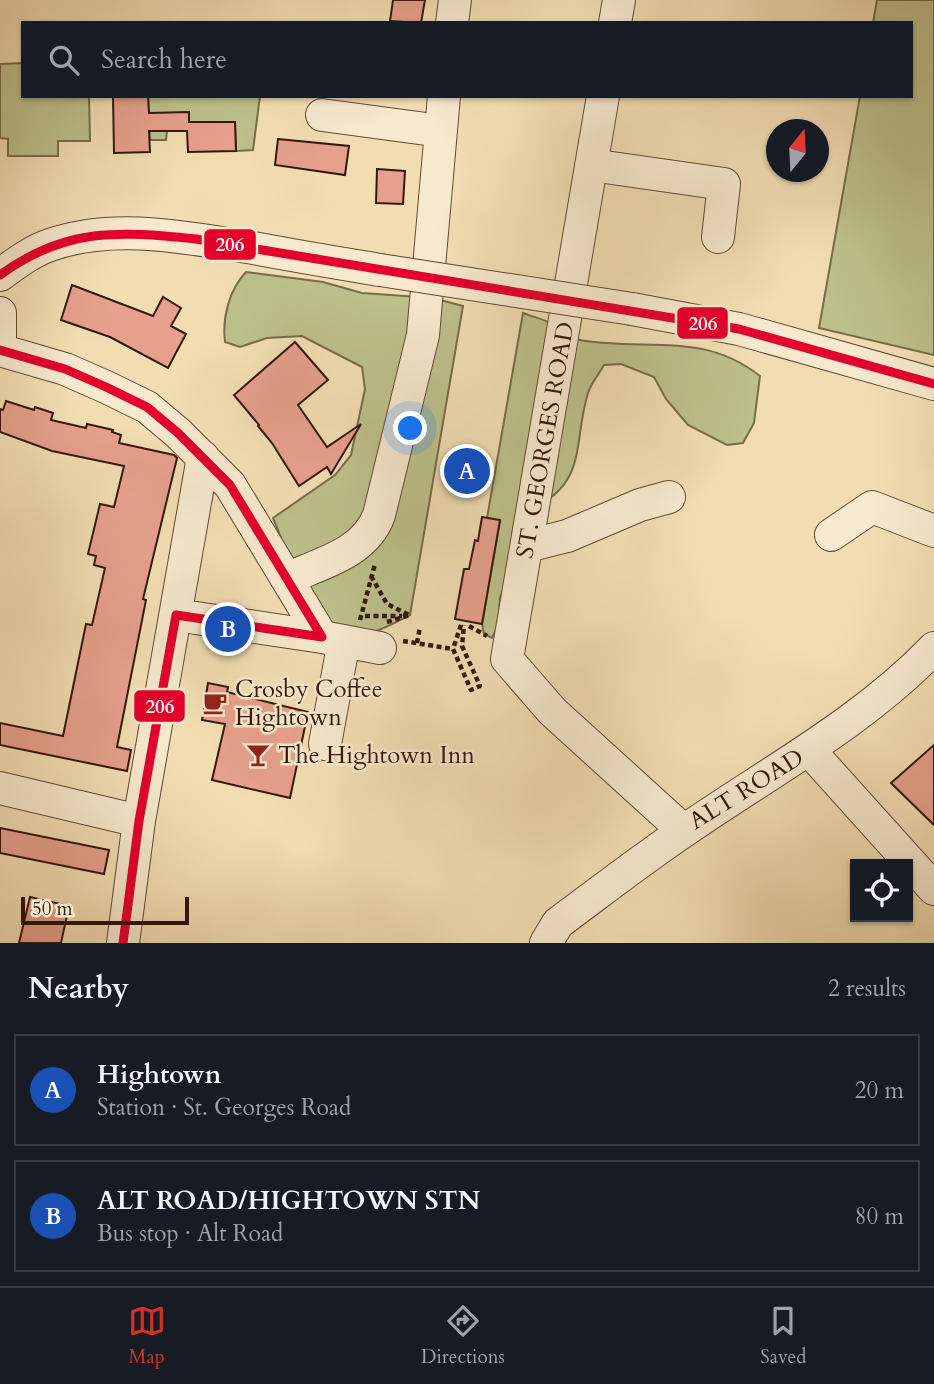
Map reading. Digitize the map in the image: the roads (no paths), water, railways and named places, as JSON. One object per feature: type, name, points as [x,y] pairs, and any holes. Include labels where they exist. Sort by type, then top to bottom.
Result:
[{"type":"street","points":[[452,21],[455,0]]},
{"type":"street","points":[[615,21],[619,0]]},
{"type":"street","points":[[288,578],[355,547],[368,536],[379,515],[423,335],[444,98]]},
{"type":"street","name":"ST. GEORGES ROAD","points":[[508,659],[603,98]]},
{"type":"street","points":[[322,115],[441,131]]},
{"type":"street","points":[[591,165],[724,184],[718,237]]},
{"type":"street","points":[[0,275],[19,261],[50,245],[91,236],[150,234],[196,239],[739,329],[934,384]]},
{"type":"street","points":[[0,313],[0,341]]},
{"type":"street","points":[[0,350],[65,369],[147,407],[230,485],[288,578],[333,639],[325,744]]},
{"type":"street","points":[[123,943],[139,821],[203,457]]},
{"type":"street","points":[[527,546],[567,536],[640,505],[669,497]]},
{"type":"street","points":[[831,535],[872,507],[934,531]]},
{"type":"street","points":[[176,615],[380,648]]},
{"type":"street","name":"ALT ROAD","points":[[508,659],[552,711],[684,831],[809,750],[910,673],[934,648]]},
{"type":"street","points":[[809,750],[934,889]]},
{"type":"street","points":[[0,788],[139,821]]},
{"type":"street","points":[[546,943],[558,923],[684,831]]},
{"type":"place","name":"Hightown","points":[[467,471]]},
{"type":"place","name":"ALT ROAD/HIGHTOWN STN","points":[[228,629]]},
{"type":"place","name":"Crosby Coffee Hightown","points":[[215,703]]},
{"type":"place","name":"The Hightown Inn","points":[[258,755]]}]
